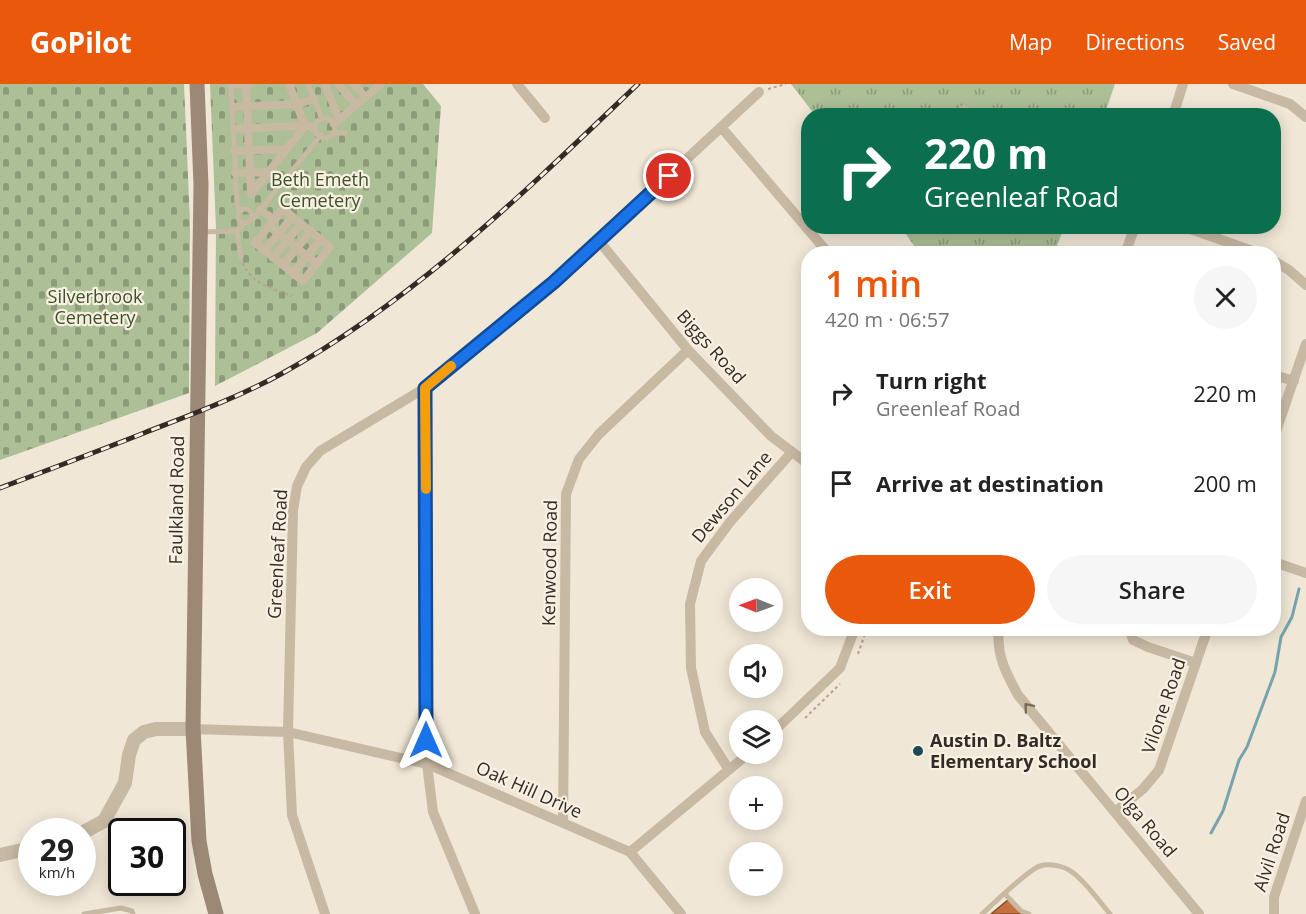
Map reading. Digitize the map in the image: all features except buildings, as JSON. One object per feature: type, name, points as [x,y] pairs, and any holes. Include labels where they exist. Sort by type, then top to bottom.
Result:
[{"type":"main road","name":"Faulkland Road","points":[[197,84],[201,232],[193,729],[199,842],[216,914]]},
{"type":"street","points":[[231,84],[247,84],[251,194],[287,149],[310,127]]},
{"type":"street","points":[[289,84],[310,127]]},
{"type":"street","points":[[325,84],[336,125]]},
{"type":"street","points":[[354,84],[365,97]]},
{"type":"street","points":[[517,84],[545,118]]},
{"type":"street","points":[[1176,108],[1184,84]]},
{"type":"street","points":[[1233,84],[1290,104],[1306,117]]},
{"type":"street","points":[[330,97],[342,85],[356,105]]},
{"type":"street","points":[[336,125],[376,86]]},
{"type":"street","name":"Greenleaf Road","points":[[325,914],[292,815],[288,732],[293,511],[297,486],[306,467],[320,451],[425,388],[554,282],[759,92]]},
{"type":"street","points":[[232,107],[297,104],[314,99]]},
{"type":"street","points":[[234,129],[310,127]]},
{"type":"street","points":[[721,127],[801,221]]},
{"type":"street","points":[[234,151],[287,149]]},
{"type":"street","points":[[236,173],[269,172]]},
{"type":"street","points":[[283,209],[292,217],[330,247],[303,281],[255,243],[283,209]]},
{"type":"street","points":[[260,210],[278,234],[316,264]]},
{"type":"street","points":[[264,251],[292,217]]},
{"type":"street","points":[[273,258],[301,224]]},
{"type":"street","points":[[283,265],[311,231]]},
{"type":"street","points":[[812,234],[822,246]]},
{"type":"street","points":[[1205,234],[1238,246]]},
{"type":"street","points":[[293,273],[321,239]]},
{"type":"street","name":"Biggs Road","points":[[599,241],[688,350],[771,436],[801,459]]},
{"type":"street","points":[[1281,265],[1306,285]]},
{"type":"street","points":[[1281,405],[1294,381],[1306,344]]},
{"type":"street","name":"Kenwood Road","points":[[563,823],[566,494],[579,459],[599,434],[688,350]]},
{"type":"street","points":[[1281,377],[1294,381]]},
{"type":"street","points":[[425,388],[427,764],[433,812],[475,914]]},
{"type":"street","name":"Dewson Lane","points":[[729,770],[705,732],[700,711],[690,668],[690,604],[701,561],[730,522],[791,453]]},
{"type":"street","points":[[1281,564],[1306,573]]},
{"type":"street","points":[[783,722],[840,668],[852,636]]},
{"type":"street","name":"Olga Road","points":[[998,636],[1003,667],[1018,695],[1199,914]]},
{"type":"street","points":[[1132,636],[1133,640],[1148,647],[1196,663]]},
{"type":"street","name":"Vilone Road","points":[[1115,812],[1143,789],[1159,770],[1205,636]]},
{"type":"street","points":[[96,825],[104,821],[125,783],[129,755],[134,740],[144,732],[156,729],[193,729]]},
{"type":"street","name":"Oak Hill Drive","points":[[193,729],[288,732],[427,764],[630,852],[681,914]]},
{"type":"street","points":[[630,852],[736,764]]},
{"type":"street","name":"Alvil Road","points":[[1274,914],[1275,897],[1306,801]]},
{"type":"street","points":[[0,855],[18,851]]},
{"type":"lane","points":[[231,84],[237,204],[240,211]]},
{"type":"lane","points":[[308,84],[322,119]]},
{"type":"lane","points":[[336,125],[327,136],[316,133],[310,127],[322,119],[327,119],[336,125],[345,133]]},
{"type":"lane","points":[[201,232],[237,231],[253,219],[321,135]]},
{"type":"lane","points":[[240,211],[252,212],[253,219]]},
{"type":"lane","points":[[240,211],[237,215],[238,219],[246,222]]},
{"type":"lane","points":[[237,231],[241,257]]},
{"type":"lane","points":[[982,914],[1028,873],[1040,866],[1063,867],[1072,872],[1110,914]]},
{"type":"lane","points":[[1005,894],[1021,911],[1029,914]]},
{"type":"lane","points":[[84,914],[126,908],[133,914]]},
{"type":"path","points":[[759,92],[786,84]]},
{"type":"path","points":[[241,257],[246,270],[256,282],[292,296]]},
{"type":"green space","name":"Silverbrook Cemetery","points":[[0,84],[184,84],[190,222],[189,393],[0,460]]},
{"type":"green space","name":"Beth Emeth Cemetery","points":[[210,84],[423,84],[441,106],[432,233],[317,333],[215,386],[216,228]]},
{"type":"green space","points":[[791,84],[1115,84],[1107,108],[810,108]]},
{"type":"green space","points":[[906,234],[1061,234],[1057,246],[914,246]]},
{"type":"waterway","points":[[1211,833],[1223,811],[1239,760],[1247,747],[1275,672],[1281,637],[1292,617],[1299,589]]},
{"type":"railway","points":[[0,488],[196,413],[264,383],[330,345],[378,312],[469,241],[638,84]]},
{"type":"slow traffic","points":[[426,489],[425,388],[451,366]]},
{"type":"place","name":"Austin D. Baltz Elementary School","points":[[918,751]]},
{"type":"route","points":[[426,740],[425,388],[554,282],[669,176]]}]
